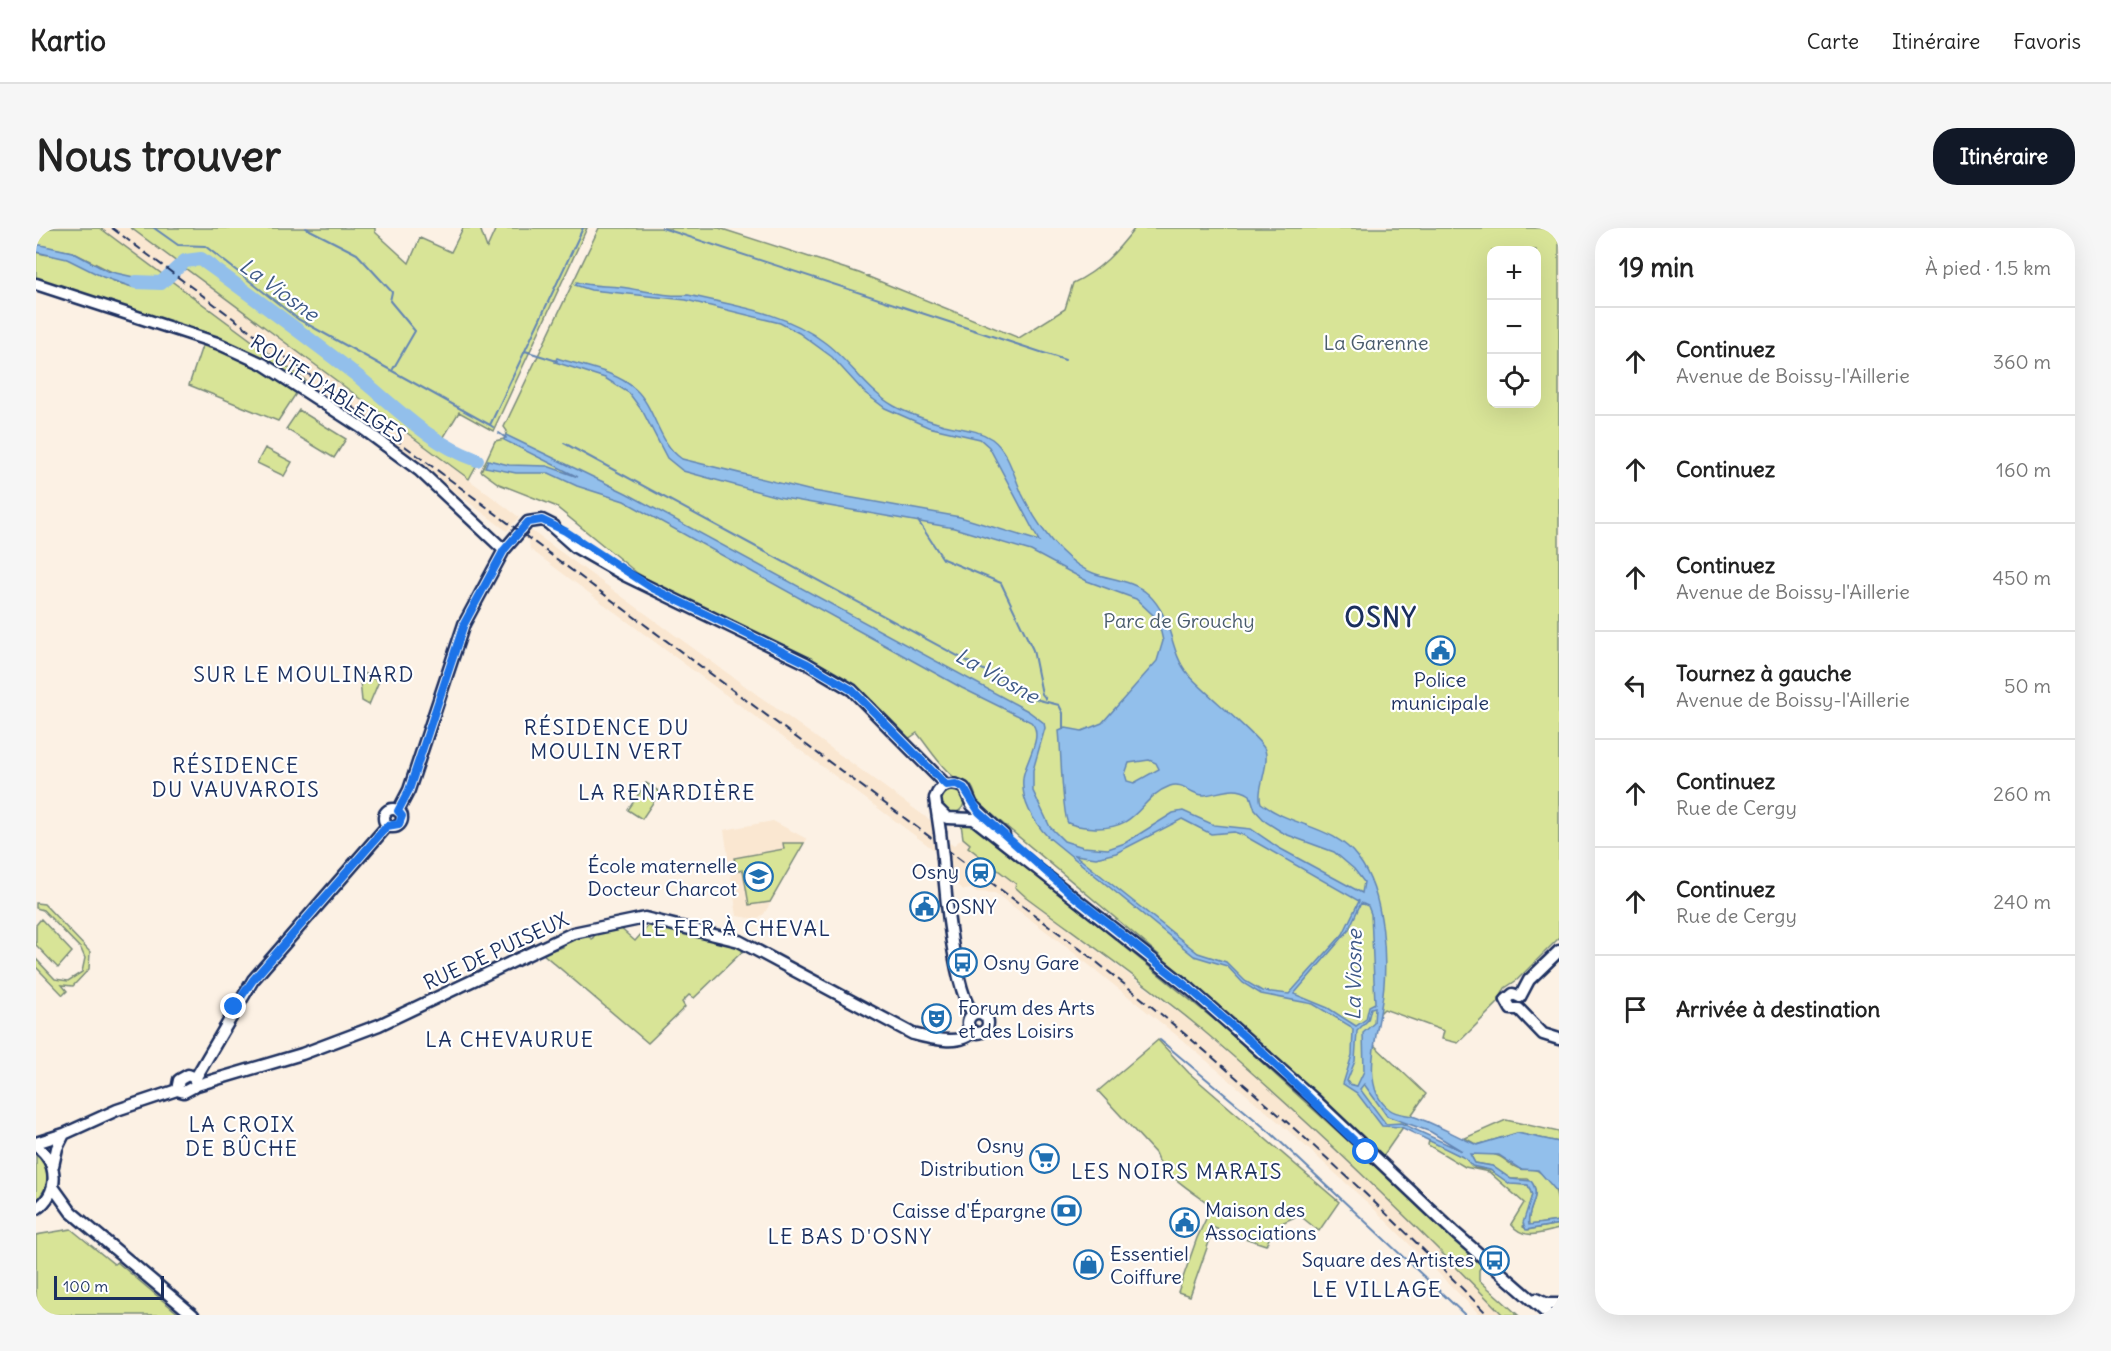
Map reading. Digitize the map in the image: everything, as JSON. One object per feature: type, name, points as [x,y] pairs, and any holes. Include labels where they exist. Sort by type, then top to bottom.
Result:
[{"type":"main road","name":"ROUTE D'ABLEIGES","points":[[36,284],[217,343],[263,364],[362,428],[420,471],[504,550]]},
{"type":"main road","points":[[52,1166],[47,1156],[36,1144],[117,1110],[177,1090],[179,1080],[188,1075],[196,1082],[253,980],[387,826],[384,819],[386,813],[392,809],[398,811],[409,790],[464,624],[504,550],[528,522],[537,520],[548,523],[589,556],[806,663],[852,690],[946,785],[960,786],[967,792],[970,801],[979,812],[1071,894]]},
{"type":"main road","points":[[946,785],[936,794],[936,807],[943,858],[947,917],[965,1000],[974,1014]]},
{"type":"main road","points":[[960,816],[967,810],[970,801]]},
{"type":"main road","points":[[936,807],[947,818]]},
{"type":"main road","points":[[947,818],[960,816],[974,819],[1071,894],[1190,989],[1259,1049],[1366,1152],[1551,1315],[1559,1305]]},
{"type":"main road","points":[[940,832],[947,818]]},
{"type":"main road","name":"RUE DE PUISEUX","points":[[196,1082],[302,1054],[379,1025],[573,933],[645,918],[739,941],[913,1034],[938,1039],[962,1039],[973,1031]]},
{"type":"main road","points":[[1559,951],[1529,980],[1520,997],[1522,1002],[1519,1009],[1543,1034],[1559,1039]]},
{"type":"main road","points":[[974,1014],[983,1015],[988,1023],[983,1032],[973,1031],[969,1024],[974,1014]]},
{"type":"main road","points":[[64,1134],[52,1166],[53,1187],[71,1212],[193,1315]]},
{"type":"main road","points":[[53,1187],[38,1208],[71,1212]]},
{"type":"main road","points":[[1531,1297],[1547,1304],[1559,1305]]},
{"type":"shaded area","points":[[100,228],[131,228],[519,517],[507,531]]},
{"type":"shaded area","points":[[529,529],[934,823],[937,852],[530,549],[529,541],[521,535]]},
{"type":"shaded area","name":"École maternelle Docteur Charcot","points":[[773,821],[807,839],[764,914],[756,919],[737,916],[724,830]]},
{"type":"shaded area","points":[[963,838],[971,844],[968,848],[1017,884],[1026,897],[1198,1027],[1308,1122],[1396,1204],[1503,1315],[1480,1315],[1369,1204],[1281,1124],[1180,1038],[1059,941],[995,893],[964,890],[952,882],[951,862],[947,859],[946,842],[954,845]]},
{"type":"green space","points":[[36,228],[100,228],[305,380],[278,421],[189,385],[206,334],[36,279],[36,252],[68,259],[122,284],[142,287],[147,280],[120,276],[72,252],[37,245]]},
{"type":"green space","points":[[131,228],[375,228],[375,232],[409,263],[420,238],[451,252],[463,228],[480,228],[487,248],[496,228],[587,228],[493,431],[459,412],[439,445],[477,464],[469,479]]},
{"type":"green space","name":"Parc de Grouchy","points":[[599,228],[719,228],[859,273],[1019,338],[1065,309],[1073,283],[1108,259],[1135,228],[1559,228],[1559,938],[1517,980],[1505,988],[1497,1004],[1458,1043],[1442,1039],[1444,1031],[1384,1009],[1380,1013],[1375,1028],[1374,1045],[1426,1094],[1383,1156],[1234,1020],[977,802],[971,786],[949,773],[917,733],[908,739],[863,692],[805,656],[665,589],[637,573],[555,506],[499,484],[481,471],[495,441],[504,439],[507,431],[504,427]]},
{"type":"green space","points":[[299,410],[346,439],[334,458],[286,429]]},
{"type":"green space","points":[[265,448],[292,462],[284,476],[257,463]]},
{"type":"green space","points":[[359,671],[379,681],[369,705],[362,701]]},
{"type":"green space","points":[[646,783],[660,792],[642,819],[628,810]]},
{"type":"green space","points":[[952,789],[957,790],[963,796],[963,806],[957,812],[952,813],[947,812],[941,806],[940,801],[941,796],[947,790]]},
{"type":"green space","points":[[973,823],[1222,1026],[1483,1264],[1479,1270],[1479,1280],[1518,1315],[1503,1315],[1355,1168],[1240,1062],[1136,978],[1026,897],[1015,887],[1016,884],[968,847],[970,844],[963,838],[961,824]]},
{"type":"green space","points":[[783,843],[804,843],[770,902],[749,905],[743,870],[737,871],[734,858],[784,849]]},
{"type":"green space","points":[[36,903],[44,904],[90,952],[89,969],[73,986],[62,985],[67,991],[63,995],[36,967],[36,959],[55,979],[68,981],[82,972],[85,958],[81,949],[43,910],[36,908]]},
{"type":"green space","points":[[41,919],[72,952],[58,968],[36,945],[36,925]]},
{"type":"green space","points":[[650,924],[726,940],[744,950],[694,998],[689,995],[682,1002],[685,1007],[648,1043],[542,953],[563,947],[563,944],[586,935],[592,939],[597,932],[619,927],[635,941]]},
{"type":"green space","points":[[1158,1040],[1189,1073],[1339,1202],[1319,1231],[1299,1215],[1275,1226],[1266,1245],[1214,1228],[1190,1296],[1178,1292],[1197,1238],[1212,1206],[1164,1168],[1155,1153],[1098,1091]]},
{"type":"green space","points":[[1506,1120],[1559,1132],[1559,1142],[1517,1133],[1477,1145],[1465,1138]]},
{"type":"green space","points":[[1429,1140],[1465,1158],[1475,1168],[1490,1170],[1513,1184],[1528,1185],[1532,1195],[1523,1227],[1528,1230],[1559,1224],[1559,1229],[1539,1234],[1521,1233],[1511,1224],[1524,1203],[1489,1172],[1465,1167],[1428,1145]]},
{"type":"green space","points":[[36,1153],[45,1164],[47,1177],[44,1190],[36,1201]]},
{"type":"green space","points":[[1486,1153],[1498,1156],[1515,1167],[1536,1170],[1545,1176],[1556,1193],[1559,1221],[1529,1225],[1535,1195],[1533,1184],[1528,1179],[1511,1179],[1492,1166],[1475,1163],[1470,1154]]},
{"type":"green space","points":[[71,1229],[114,1264],[117,1262],[180,1315],[36,1315],[36,1235]]},
{"type":"water","points":[[36,244],[72,252],[107,271],[147,280],[158,287],[132,287],[103,277],[67,259],[36,252]]},
{"type":"water","points":[[577,282],[662,294],[688,295],[776,317],[809,332],[824,342],[842,357],[875,392],[894,406],[931,421],[981,433],[998,444],[1022,494],[1054,544],[1084,569],[1129,583],[1148,594],[1163,614],[1177,656],[1188,674],[1261,744],[1266,756],[1260,791],[1261,803],[1285,817],[1337,839],[1358,858],[1367,873],[1374,890],[1383,930],[1385,970],[1373,1061],[1375,1088],[1380,1100],[1395,1112],[1423,1120],[1477,1145],[1517,1133],[1559,1142],[1559,1194],[1538,1170],[1520,1169],[1499,1155],[1470,1154],[1475,1163],[1492,1166],[1511,1179],[1531,1181],[1535,1198],[1529,1214],[1529,1225],[1559,1221],[1559,1224],[1526,1230],[1523,1223],[1532,1195],[1528,1185],[1510,1184],[1490,1170],[1472,1166],[1465,1158],[1401,1127],[1382,1126],[1357,1093],[1343,1084],[1352,1055],[1353,1030],[1350,1026],[1313,1004],[1261,994],[1243,983],[1227,966],[1194,956],[1048,837],[1033,817],[1024,794],[1024,771],[1036,734],[1031,722],[962,688],[624,501],[577,486],[549,473],[516,473],[485,467],[488,460],[509,465],[547,466],[578,477],[504,440],[506,435],[626,493],[1028,711],[1044,723],[1045,728],[1033,770],[1033,791],[1050,827],[1064,841],[1083,847],[1108,849],[1125,843],[1173,813],[1183,811],[1214,825],[1251,829],[1279,848],[1362,893],[1364,882],[1354,869],[1334,852],[1285,834],[1266,822],[1255,810],[1250,795],[1239,790],[1200,795],[1175,785],[1159,791],[1122,824],[1095,828],[1068,823],[1063,794],[1059,731],[1066,728],[1082,731],[1102,723],[1157,661],[1163,641],[1160,628],[1153,615],[1136,599],[1087,581],[1031,551],[954,528],[778,497],[683,471],[667,458],[643,412],[629,393],[605,378],[555,362],[557,358],[608,373],[635,389],[648,406],[667,444],[682,459],[808,490],[960,517],[1039,541],[989,447],[980,439],[928,427],[885,408],[865,393],[832,357],[799,333],[780,323],[686,300],[591,290],[575,285]],"holes":[[[1149,760],[1156,763],[1159,769],[1134,783],[1127,781],[1125,774],[1129,763]],[[1182,819],[1211,834],[1234,832],[1243,835],[1359,901],[1343,934],[1289,994],[1262,991],[1245,981],[1226,962],[1198,953],[1075,855],[1096,858],[1116,853]],[[1361,903],[1368,906],[1371,914],[1375,1003],[1369,1006],[1366,1019],[1356,1026],[1328,1008],[1294,994],[1348,931]],[[1375,1007],[1374,1023],[1363,1033],[1364,1071],[1357,1086],[1347,1081],[1355,1061],[1357,1031],[1368,1020],[1371,1008]],[[1364,1084],[1387,1116],[1431,1132],[1462,1151],[1401,1123],[1386,1124],[1360,1089]]]},
{"type":"waterway","points":[[154,228],[178,245],[205,246],[298,319],[490,425]]},
{"type":"waterway","points":[[306,228],[357,254],[392,292],[390,301],[415,331],[393,369]]},
{"type":"waterway","points":[[493,427],[490,425],[583,228]]},
{"type":"waterway","points":[[662,228],[1065,360]]},
{"type":"waterway","name":"La Viosne","points":[[136,282],[161,283],[185,261],[201,259],[336,359],[427,434],[477,460]]},
{"type":"waterway","points":[[525,351],[557,361]]},
{"type":"waterway","points":[[499,433],[506,438]]},
{"type":"waterway","points":[[564,443],[1039,700],[1059,705],[1063,713],[1063,729]]},
{"type":"waterway","points":[[918,521],[943,559],[1001,583],[1033,650],[1042,694],[1046,699]]},
{"type":"waterway","points":[[1160,1040],[1272,1134],[1465,1315]]},
{"type":"railway","points":[[112,228],[1075,945],[1183,1032],[1288,1123],[1390,1217],[1488,1315]]},
{"type":"place","name":"Police municipale","points":[[1440,650]]},
{"type":"place","name":"Osny","points":[[980,872]]},
{"type":"place","name":"École maternelle Docteur Charcot","points":[[758,877]]},
{"type":"place","name":"OSNY","points":[[924,907]]},
{"type":"place","name":"Osny Gare","points":[[962,963]]},
{"type":"place","name":"Forum des Arts et des Loisirs","points":[[937,1019]]},
{"type":"place","name":"Osny Distribution","points":[[1045,1158]]},
{"type":"place","name":"Caisse d'Épargne","points":[[1067,1211]]},
{"type":"place","name":"Maison des Associations","points":[[1184,1222]]},
{"type":"place","name":"Square des Artistes","points":[[1495,1260]]},
{"type":"place","name":"Essentiel Coiffure","points":[[1089,1265]]},
{"type":"district","name":"OSNY","points":[[1381,618]]},
{"type":"district","name":"SUR LE MOULINARD","points":[[304,675]]},
{"type":"district","name":"RÉSIDENCE DU MOULIN VERT","points":[[607,740]]},
{"type":"district","name":"RÉSIDENCE DU VAUVAROIS","points":[[236,778]]},
{"type":"district","name":"LA RENARDIÈRE","points":[[667,793]]},
{"type":"district","name":"LE FER À CHEVAL","points":[[736,929]]},
{"type":"district","name":"LA CHEVAURUE","points":[[510,1040]]},
{"type":"district","name":"LA CROIX DE BÛCHE","points":[[242,1137]]},
{"type":"district","name":"LES NOIRS MARAIS","points":[[1177,1172]]},
{"type":"district","name":"LE BAS D'OSNY","points":[[850,1237]]},
{"type":"district","name":"LE VILLAGE","points":[[1377,1290]]},
{"type":"route","points":[[234,1007],[253,980],[387,826],[395,827],[401,821],[402,816],[398,811],[409,790],[464,624],[513,537],[528,522],[542,520],[565,531],[652,588],[806,663],[860,696],[946,785],[956,784],[964,788],[972,805],[979,812],[1071,894],[1190,989],[1259,1049],[1313,1098],[1366,1152]]},
{"type":"park label","name":"La Garenne","points":[[1376,343]]}]
